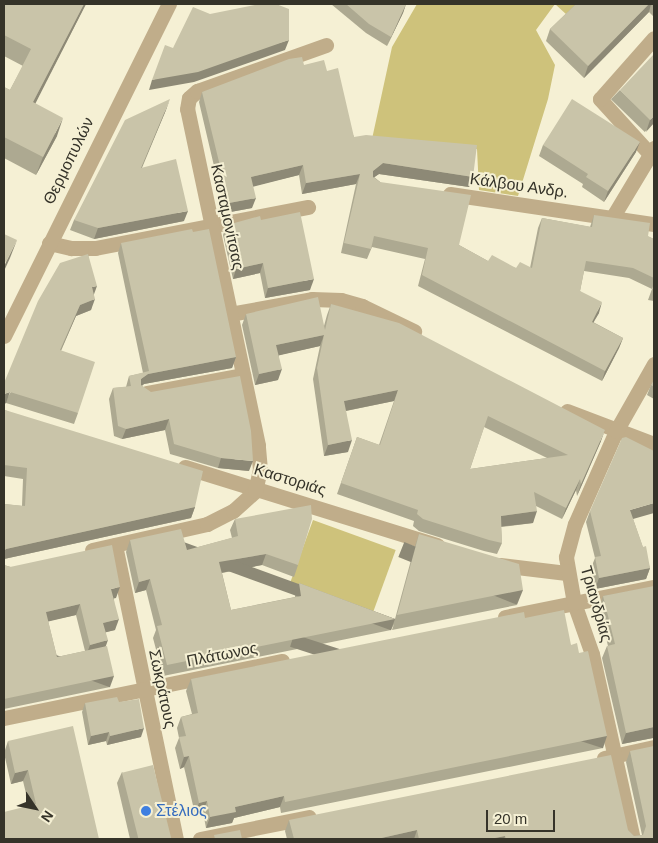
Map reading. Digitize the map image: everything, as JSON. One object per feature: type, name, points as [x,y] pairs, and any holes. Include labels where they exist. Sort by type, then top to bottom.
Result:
[{"type":"street","name":"Θερμοπυλών","points":[[4,336],[169,4]]},
{"type":"street","points":[[612,218],[652,151],[600,99],[654,38]]},
{"type":"street","name":"Κασταμονίτσας","points":[[256,488],[260,457],[187,109],[189,98],[197,91],[326,45]]},
{"type":"street","name":"Κάλβου Ανδρ.","points":[[437,192],[654,224]]},
{"type":"street","points":[[49,243],[77,249],[95,248],[308,207]]},
{"type":"street","points":[[230,314],[312,299],[341,300],[362,306],[424,337]]},
{"type":"street","name":"Τριανδρίας","points":[[633,839],[592,654],[574,603],[568,573],[569,540],[616,430],[654,364]]},
{"type":"street","points":[[146,393],[243,374]]},
{"type":"street","points":[[554,405],[654,444]]},
{"type":"street","name":"Καστοριάς","points":[[170,462],[454,551]]},
{"type":"street","points":[[78,553],[215,521],[244,503],[256,488]]},
{"type":"street","name":"Σωκράτους","points":[[115,545],[176,839]]},
{"type":"street","points":[[482,560],[527,571],[568,573]]},
{"type":"street","points":[[486,621],[654,587]]},
{"type":"street","name":"Πλάτωνος","points":[[4,718],[301,657]]},
{"type":"street","points":[[592,760],[654,747]]},
{"type":"street","points":[[200,839],[328,814]]},
{"type":"shaded area","points":[[417,4],[555,4],[536,30],[555,65],[548,99],[518,196],[479,190],[477,149],[433,149],[372,139],[392,47]]},
{"type":"shaded area","points":[[555,4],[577,4],[567,15]]},
{"type":"shaded area","points":[[313,520],[396,550],[371,619],[288,589]]},
{"type":"building","points":[[4,4],[84,4],[33,102],[63,118],[43,157],[4,137],[4,87],[10,90],[31,49],[4,35]]},
{"type":"building","points":[[260,4],[276,4],[289,9],[289,40],[198,72],[152,80],[165,45],[173,48],[193,7],[210,14]]},
{"type":"building","points":[[346,4],[406,4],[391,37],[369,24]]},
{"type":"building","points":[[576,4],[649,4],[588,66],[550,29]]},
{"type":"building","points":[[654,54],[654,116],[650,120],[620,90]]},
{"type":"building","points":[[302,57],[304,65],[324,60],[327,71],[338,68],[354,137],[366,135],[477,145],[473,177],[383,163],[373,171],[373,177],[380,182],[471,195],[459,245],[488,261],[492,255],[516,268],[520,262],[532,268],[542,218],[592,227],[594,215],[650,223],[648,236],[654,239],[654,278],[633,268],[586,261],[580,291],[602,302],[592,322],[623,338],[605,371],[422,275],[428,248],[374,236],[371,249],[344,243],[360,174],[306,183],[303,165],[251,177],[256,198],[229,203],[202,92],[289,59]]},
{"type":"building","points":[[170,99],[141,168],[176,159],[188,211],[98,228],[74,220],[125,120]]},
{"type":"building","points":[[572,99],[640,142],[608,191],[586,177],[588,174],[543,145]]},
{"type":"building","points":[[300,212],[314,279],[268,288],[263,263],[236,269],[227,225],[260,216],[261,220]]},
{"type":"building","points":[[192,229],[193,232],[209,229],[236,357],[148,374],[141,379],[141,385],[151,392],[240,376],[251,431],[253,461],[221,458],[174,444],[169,419],[126,429],[118,426],[113,388],[131,386],[129,376],[149,371],[121,243]]},
{"type":"building","points":[[4,234],[17,240],[6,262],[4,261]]},
{"type":"building","points":[[88,254],[97,286],[92,287],[95,299],[80,305],[60,350],[95,362],[78,413],[10,392],[4,394],[4,383],[38,301],[60,263]]},
{"type":"building","points":[[318,297],[325,330],[331,304],[399,323],[605,430],[581,484],[580,479],[566,508],[534,492],[537,511],[501,516],[502,543],[423,519],[417,514],[418,510],[341,483],[357,437],[380,445],[398,390],[344,401],[352,440],[328,445],[317,368],[324,335],[276,345],[282,369],[259,374],[246,314]],"holes":[[[488,416],[568,455],[470,469]]]},
{"type":"building","points":[[4,409],[203,471],[195,507],[4,551],[4,504],[25,506],[27,468],[4,465]]},
{"type":"building","points":[[626,437],[654,451],[654,503],[630,510],[643,547],[646,546],[650,568],[599,578],[595,557],[601,556],[590,511],[622,438]]},
{"type":"building","points":[[311,505],[312,519],[298,565],[266,554],[219,562],[231,610],[301,596],[299,583],[395,619],[167,665],[157,626],[162,625],[150,579],[139,582],[130,540],[181,529],[187,550],[238,536],[235,519]]},
{"type":"building","points":[[419,534],[519,564],[523,590],[397,615]]},
{"type":"building","points":[[112,545],[120,587],[111,589],[119,619],[103,623],[108,640],[90,645],[80,604],[46,612],[57,657],[107,646],[114,676],[4,699],[4,565],[10,567]]},
{"type":"building","points":[[654,586],[654,727],[626,733],[607,646],[615,644],[603,596]]},
{"type":"building","points":[[564,610],[571,645],[577,643],[579,653],[588,651],[607,736],[285,802],[284,796],[235,807],[236,812],[210,817],[207,801],[199,803],[189,756],[184,757],[179,737],[186,736],[181,717],[198,713],[191,679],[524,612],[525,618]]},
{"type":"building","points":[[117,697],[119,702],[139,699],[144,728],[110,736],[109,732],[91,736],[85,703]]},
{"type":"building","points":[[73,726],[99,839],[4,839],[4,812],[36,804],[28,770],[15,773],[8,741]]},
{"type":"building","points":[[654,746],[654,839],[506,839],[505,836],[490,839],[419,839],[417,830],[377,839],[294,839],[289,820],[611,755],[628,830],[634,836],[643,835],[646,826],[630,751]]},
{"type":"building","points":[[153,765],[171,839],[138,839],[122,773]]},
{"type":"building","points":[[240,830],[242,839],[215,839],[214,835]]},
{"type":"place","name":"Στέλιος","points":[[146,811]]}]
